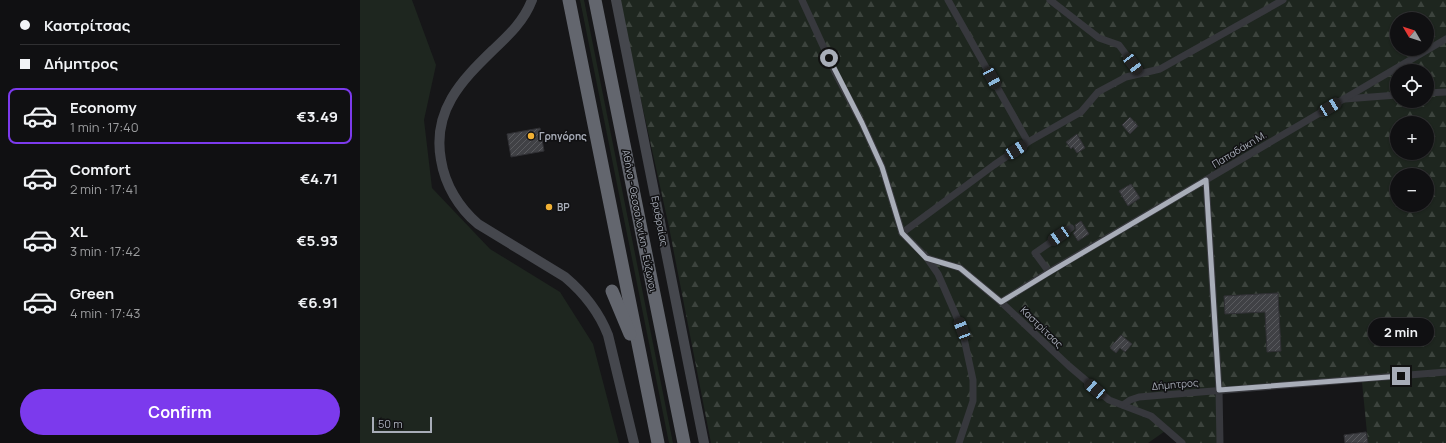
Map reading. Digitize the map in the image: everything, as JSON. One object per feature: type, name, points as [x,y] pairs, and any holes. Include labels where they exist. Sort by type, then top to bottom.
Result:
[{"type":"highway","points":[[569,0],[658,443]]},
{"type":"highway","name":"Αθήνα - Θεσσαλονίκη - Εύζωνοι","points":[[595,0],[684,443]]},
{"type":"highway","points":[[612,291],[641,358]]},
{"type":"main road","points":[[532,0],[520,22],[460,85],[446,108],[439,137],[442,166],[450,188],[469,217],[565,277],[578,288],[594,308],[608,335],[634,443]]},
{"type":"main road","name":"Ερυθραίας","points":[[616,0],[704,443]]},
{"type":"street","name":"Καστρίτσας","points":[[802,0],[835,72],[862,123],[882,167],[902,233],[926,258],[960,268],[1001,302],[1068,366],[1109,400],[1151,416],[1182,443]]},
{"type":"street","points":[[948,0],[1028,142]]},
{"type":"street","points":[[1050,0],[1099,38],[1119,45],[1140,74]]},
{"type":"street","points":[[902,233],[994,164],[1028,142],[1081,112],[1098,92],[1126,77],[1160,69],[1283,0]]},
{"type":"street","name":"Παπαδάκη Μ.","points":[[1001,302],[1446,39]]},
{"type":"street","points":[[1434,93],[1446,92]]},
{"type":"street","points":[[1343,99],[1390,96]]},
{"type":"street","points":[[1206,180],[1219,390],[1220,443]]},
{"type":"street","points":[[1050,272],[1035,253],[1071,228]]},
{"type":"street","points":[[926,258],[938,274],[962,329],[973,380],[973,401],[959,443]]},
{"type":"street","name":"Δήμητρος","points":[[1123,405],[1130,400],[1139,397],[1446,372]]},
{"type":"green space","points":[[360,0],[412,0],[436,65],[424,120],[432,188],[490,249],[560,292],[593,344],[619,443],[360,443]]},
{"type":"green space","points":[[580,0],[584,0],[673,443],[669,443]]},
{"type":"green space","points":[[619,0],[1446,0],[1446,443],[1368,443],[1362,382],[1219,391],[1219,443],[1184,443],[1168,429],[1148,443],[711,443],[669,227]]},
{"type":"building","points":[[1130,117],[1138,126],[1130,134],[1122,125]]},
{"type":"building","points":[[540,128],[544,151],[511,157],[507,134]]},
{"type":"building","points":[[1077,134],[1085,148],[1077,153],[1073,147],[1071,149],[1066,142]]},
{"type":"building","points":[[1131,184],[1140,198],[1128,206],[1119,191]]},
{"type":"building","points":[[1081,221],[1089,234],[1078,241],[1073,233],[1076,230],[1075,225]]},
{"type":"building","points":[[1278,293],[1281,351],[1267,352],[1265,312],[1225,314],[1224,296]]},
{"type":"building","points":[[1121,335],[1132,344],[1125,352],[1120,348],[1116,353],[1110,348]]},
{"type":"building","points":[[1366,432],[1368,443],[1345,443],[1344,435]]},
{"type":"place","name":"Γρηγόρης","points":[[531,136]]},
{"type":"place","name":"BP","points":[[549,207]]},
{"type":"route","points":[[829,58],[862,123],[882,167],[902,233],[926,258],[960,268],[1001,302],[1206,180],[1219,390],[1401,376]]}]
